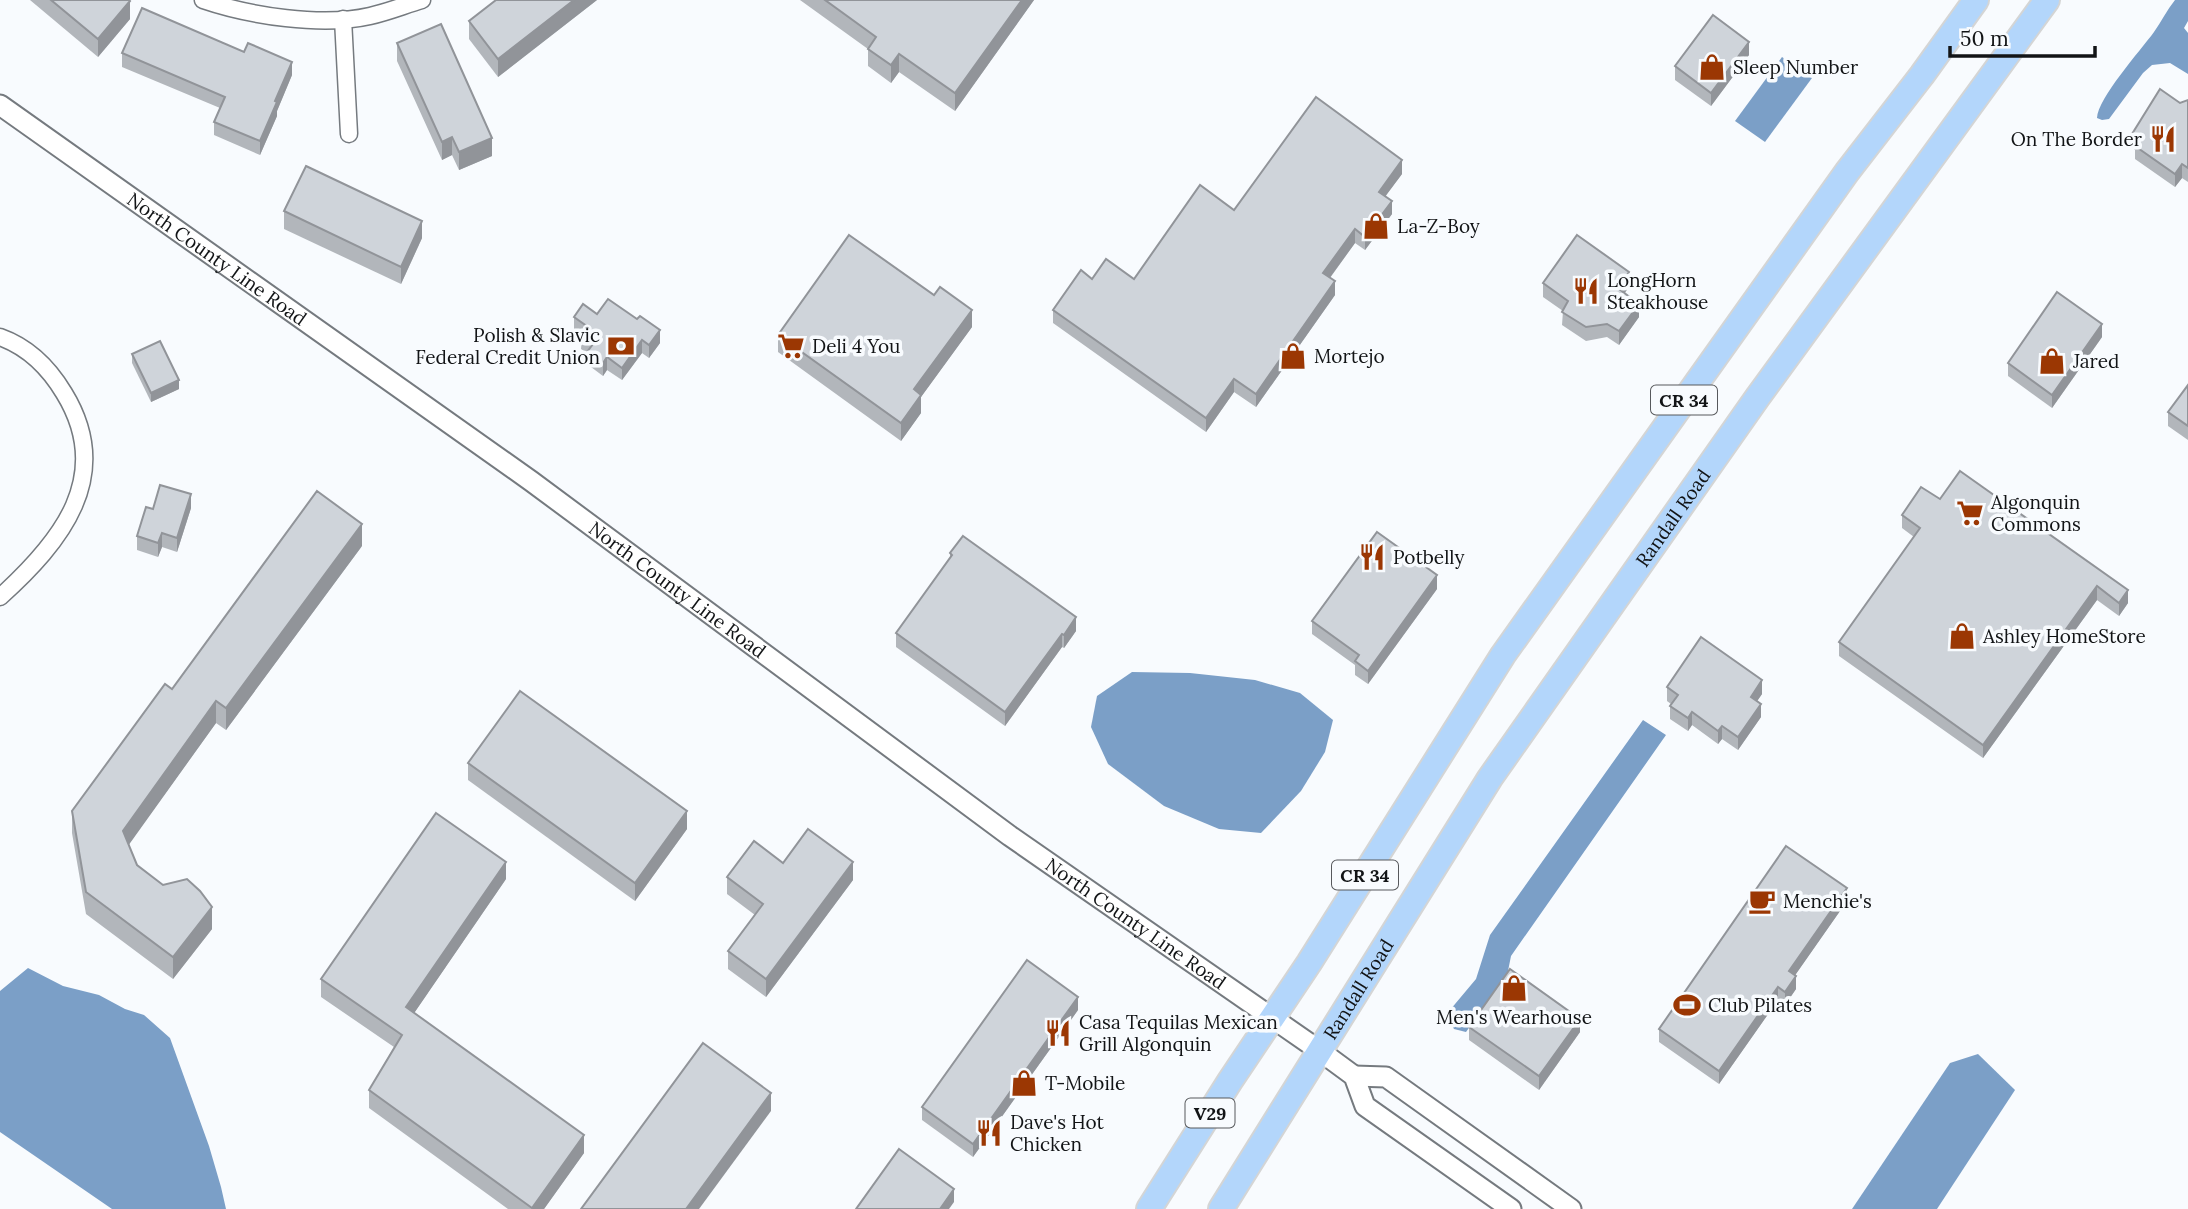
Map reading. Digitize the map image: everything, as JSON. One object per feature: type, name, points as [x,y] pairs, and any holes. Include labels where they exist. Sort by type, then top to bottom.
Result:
[{"type":"main road","name":"CR 34","points":[[1272,1018],[1503,655],[1847,172],[1976,0]]},
{"type":"main road","name":"Randall Road","points":[[1221,1209],[1513,746],[1757,398],[2047,0]]},
{"type":"main road","name":"V29","points":[[1149,1209],[1272,1018]]},
{"type":"street","points":[[203,0],[249,13],[343,19],[369,16],[422,0]]},
{"type":"street","points":[[343,19],[349,134]]},
{"type":"street","name":"North County Line Road","points":[[0,105],[531,481],[1019,842],[1354,1076]]},
{"type":"street","points":[[0,337],[30,353],[55,379],[81,427],[84,447],[80,488],[75,506],[60,534],[43,556],[0,597]]},
{"type":"street","points":[[1511,1209],[1365,1106],[1354,1076],[1386,1077],[1571,1209]]},
{"type":"water","points":[[2175,0],[2188,0],[2188,21],[2184,28],[2188,33],[2188,74],[2170,63],[2152,65],[2109,119],[2097,118],[2104,99]]},
{"type":"water","points":[[1782,57],[1812,78],[1765,142],[1735,121]]},
{"type":"water","points":[[1132,672],[1190,673],[1255,680],[1300,693],[1333,720],[1325,752],[1301,791],[1261,833],[1219,829],[1164,806],[1108,764],[1091,727],[1097,696]]},
{"type":"water","points":[[1643,720],[1666,735],[1511,956],[1507,976],[1466,1032],[1454,1029],[1450,1022],[1450,1010],[1476,979],[1490,935]]},
{"type":"water","points":[[28,968],[63,986],[99,995],[125,1009],[144,1015],[170,1038],[209,1146],[226,1209],[112,1209],[0,1132],[0,991]]},
{"type":"water","points":[[1978,1054],[2015,1090],[1937,1209],[1852,1209],[1950,1063]]},
{"type":"building","points":[[51,0],[129,0],[130,1],[98,39]]},
{"type":"building","points":[[496,0],[574,0],[498,59],[469,21]]},
{"type":"building","points":[[825,0],[1022,0],[955,93],[899,54],[891,65],[868,49],[876,37]]},
{"type":"building","points":[[142,8],[244,52],[248,43],[292,62],[260,141],[214,122],[225,97],[122,53]]},
{"type":"building","name":"Sleep Number","points":[[1713,15],[1749,42],[1711,93],[1675,66]]},
{"type":"building","points":[[441,24],[492,138],[459,152],[452,137],[442,142],[397,43]]},
{"type":"building","name":"On The Border","points":[[2160,89],[2180,103],[2188,100],[2188,168],[2182,164],[2175,174],[2135,146],[2139,139],[2132,134]]},
{"type":"building","points":[[1316,97],[1402,160],[1379,192],[1392,201],[1365,237],[1355,229],[1323,273],[1335,281],[1256,394],[1234,379],[1206,418],[1053,310],[1081,270],[1092,279],[1106,259],[1134,279],[1200,185],[1234,210]]},
{"type":"building","points":[[306,166],[422,221],[401,267],[284,211]]},
{"type":"building","points":[[849,235],[934,295],[940,287],[972,310],[914,389],[921,395],[901,423],[778,335]]},
{"type":"building","name":"LongHorn Steakhouse","points":[[1577,235],[1629,272],[1619,289],[1639,304],[1619,331],[1607,324],[1586,327],[1562,312],[1568,301],[1543,283]]},
{"type":"building","name":"Jared","points":[[2057,292],[2102,324],[2052,395],[2008,363]]},
{"type":"building","name":"Polish & Slavic Federal Credit Union","points":[[608,299],[637,319],[640,316],[660,330],[649,345],[642,340],[622,368],[607,357],[603,363],[587,352],[593,344],[581,336],[588,327],[574,317],[583,304],[597,314]]},
{"type":"building","points":[[160,341],[179,380],[151,393],[132,354]]},
{"type":"building","points":[[2188,385],[2188,426],[2168,412]]},
{"type":"building","name":"Ashley HomeStore","points":[[1960,471],[2128,590],[2119,603],[2097,586],[1983,745],[1839,642],[1920,528],[1902,515],[1921,487],[1940,499]]},
{"type":"building","points":[[160,485],[191,494],[177,538],[162,533],[158,543],[137,536],[146,507],[153,509]]},
{"type":"building","points":[[317,491],[362,524],[226,708],[216,701],[123,831],[137,865],[163,885],[187,879],[212,907],[173,957],[86,892],[72,811],[165,684],[172,689]]},
{"type":"building","points":[[1377,532],[1437,575],[1368,671],[1355,661],[1359,655],[1312,621]]},
{"type":"building","points":[[963,536],[1076,617],[1005,712],[896,633]]},
{"type":"building","points":[[1701,637],[1762,680],[1751,697],[1761,704],[1738,737],[1722,726],[1718,731],[1692,712],[1688,718],[1670,706],[1678,695],[1667,687]]},
{"type":"building","points":[[520,691],[687,811],[635,883],[468,763]]},
{"type":"building","points":[[436,813],[506,862],[406,1007],[584,1135],[532,1208],[369,1090],[402,1035],[321,979]]},
{"type":"building","points":[[808,829],[853,862],[766,979],[728,951],[763,904],[727,877],[754,841],[783,863]]},
{"type":"building","points":[[1786,846],[1847,888],[1789,971],[1796,976],[1785,992],[1778,987],[1719,1071],[1659,1029]]},
{"type":"building","points":[[1027,960],[1078,997],[973,1144],[922,1107]]},
{"type":"building","points":[[1510,969],[1580,1019],[1539,1076],[1469,1027]]},
{"type":"building","points":[[703,1043],[771,1093],[686,1209],[581,1209]]},
{"type":"building","points":[[899,1149],[954,1189],[940,1209],[856,1209]]},
{"type":"place","name":"Sleep Number","points":[[1712,67]]},
{"type":"place","name":"On The Border","points":[[2163,139]]},
{"type":"place","name":"La-Z-Boy","points":[[1376,226]]},
{"type":"place","name":"LongHorn Steakhouse","points":[[1586,291]]},
{"type":"place","name":"Polish & Slavic Federal Credit Union","points":[[621,346]]},
{"type":"place","name":"Deli 4 You","points":[[791,346]]},
{"type":"place","name":"Mortejo","points":[[1293,356]]},
{"type":"place","name":"Jared","points":[[2052,361]]},
{"type":"place","name":"Algonquin Commons","points":[[1970,513]]},
{"type":"place","name":"Potbelly","points":[[1372,557]]},
{"type":"place","name":"Ashley HomeStore","points":[[1962,636]]},
{"type":"place","name":"Menchie's","points":[[1762,901]]},
{"type":"place","name":"Men's Wearhouse","points":[[1514,988]]},
{"type":"place","name":"Club Pilates","points":[[1687,1005]]},
{"type":"place","name":"Casa Tequilas Mexican Grill Algonquin","points":[[1058,1033]]},
{"type":"place","name":"T-Mobile","points":[[1024,1083]]},
{"type":"place","name":"Dave's Hot Chicken","points":[[989,1133]]}]
